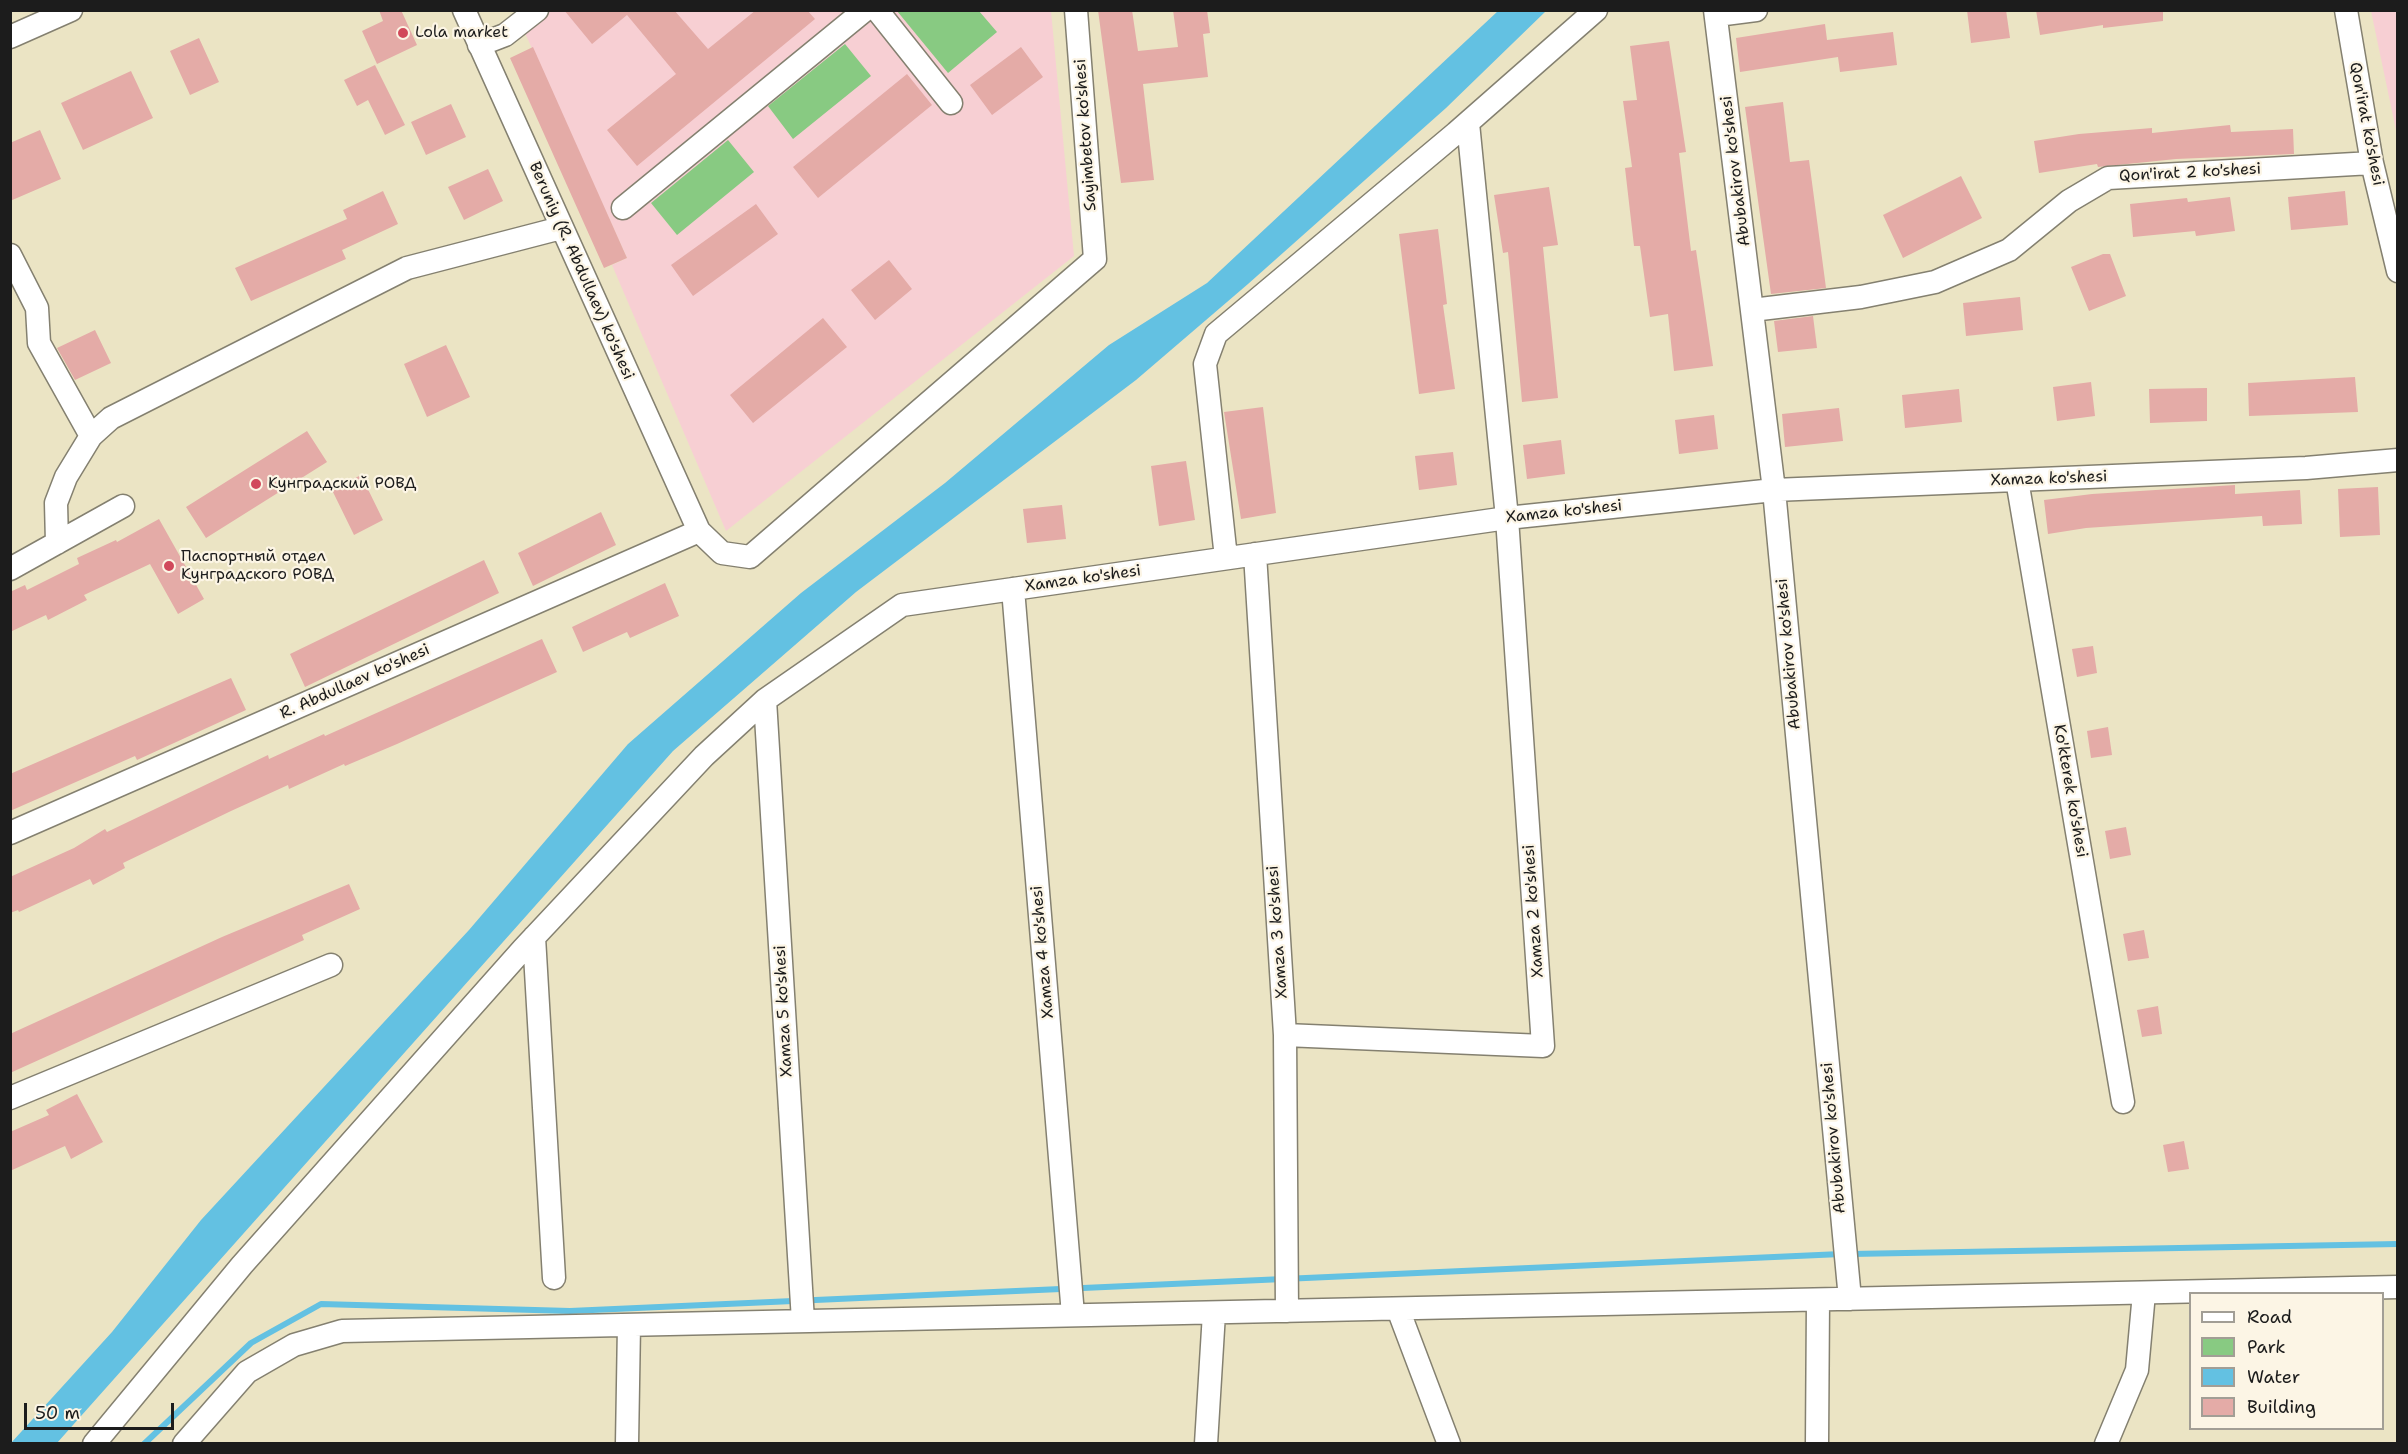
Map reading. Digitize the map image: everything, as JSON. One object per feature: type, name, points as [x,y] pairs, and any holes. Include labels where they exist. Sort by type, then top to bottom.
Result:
[{"type":"street","points":[[10,37],[71,10]]},
{"type":"street","name":"Beruniy (R. Abdullaev) ko'shesi","points":[[464,10],[699,531]]},
{"type":"street","points":[[479,45],[505,35],[537,10]]},
{"type":"street","points":[[623,208],[839,18],[865,10]]},
{"type":"street","points":[[876,10],[951,103]]},
{"type":"street","name":"Sayimbetov ko'shesi","points":[[699,531],[722,553],[750,557],[1095,259],[1077,10]]},
{"type":"street","points":[[1226,558],[1205,364],[1216,334],[1468,123],[1596,10]]},
{"type":"street","points":[[1716,13],[1756,10]]},
{"type":"street","name":"Qon'irat ko'shesi","points":[[2346,10],[2372,163],[2397,271]]},
{"type":"street","name":"Abubakirov ko'shesi","points":[[1716,13],[1774,490],[1850,1299]]},
{"type":"street","points":[[1468,123],[1507,518]]},
{"type":"street","name":"Qon'irat 2 ko'shesi","points":[[1752,310],[1861,297],[1935,282],[2009,250],[2069,201],[2108,178],[2372,163]]},
{"type":"street","points":[[57,543],[56,503],[66,477],[91,436],[111,418],[407,268],[561,228]]},
{"type":"street","points":[[10,255],[37,308],[39,343],[91,436]]},
{"type":"street","name":"Xamza ko'shesi","points":[[94,1443],[242,1265],[534,937],[704,756],[765,700],[902,605],[1507,518],[1774,490],[2306,468],[2397,460]]},
{"type":"street","name":"Ko'kterek ko'shesi","points":[[2017,480],[2123,1102]]},
{"type":"street","points":[[10,569],[123,506]]},
{"type":"street","name":"Xamza 2 ko'shesi","points":[[1285,1035],[1543,1046],[1507,518]]},
{"type":"street","name":"R. Abdullaev ko'shesi","points":[[10,833],[699,531]]},
{"type":"street","name":"Xamza 3 ko'shesi","points":[[1255,554],[1285,1035],[1287,1311]]},
{"type":"street","name":"Xamza 4 ko'shesi","points":[[1013,589],[1072,1316]]},
{"type":"street","name":"Xamza 5 ko'shesi","points":[[765,700],[803,1321]]},
{"type":"street","points":[[534,937],[554,1278]]},
{"type":"street","points":[[10,1098],[331,965]]},
{"type":"street","points":[[184,1443],[247,1372],[294,1345],[342,1331],[2397,1287]]},
{"type":"street","points":[[2106,1443],[2137,1370],[2144,1293]]},
{"type":"street","points":[[1817,1443],[1818,1300]]},
{"type":"street","points":[[1398,1309],[1449,1443]]},
{"type":"street","points":[[1206,1443],[1215,1312]]},
{"type":"street","points":[[627,1443],[629,1325]]},
{"type":"shaded area","points":[[515,11],[1051,11],[1074,256],[726,531],[612,265],[627,258]]},
{"type":"shaded area","points":[[2371,11],[2397,11],[2397,135]]},
{"type":"green space","points":[[897,11],[979,11],[997,32],[948,73]]},
{"type":"green space","points":[[845,44],[871,76],[793,139],[768,106]]},
{"type":"green space","points":[[728,140],[754,172],[677,235],[651,203]]},
{"type":"water","points":[[1498,11],[1546,11],[1446,108],[1136,380],[856,592],[673,751],[57,1443],[11,1443],[112,1332],[201,1220],[469,930],[628,744],[801,593],[945,483],[1109,345],[1207,283]]},
{"type":"building","points":[[379,10],[401,10],[417,45],[377,64],[362,31],[383,21]]},
{"type":"building","points":[[564,10],[674,10],[708,49],[756,10],[807,10],[815,19],[637,166],[607,130],[676,74],[627,15],[592,44]]},
{"type":"building","points":[[1098,10],[1132,10],[1138,51],[1178,47],[1173,10],[1207,10],[1210,33],[1203,34],[1208,77],[1143,84],[1154,180],[1121,183]]},
{"type":"building","points":[[1967,10],[2006,10],[2010,38],[1971,43]]},
{"type":"building","points":[[2036,10],[2163,10],[2163,21],[2103,28],[2103,25],[2040,35]]},
{"type":"building","points":[[1825,24],[1827,40],[1893,32],[1897,65],[1840,72],[1838,57],[1740,72],[1736,38]]},
{"type":"building","points":[[199,38],[219,82],[190,95],[170,51]]},
{"type":"building","points":[[1669,41],[1686,152],[1679,153],[1691,251],[1696,250],[1713,366],[1674,371],[1668,314],[1650,317],[1640,246],[1634,246],[1625,168],[1632,167],[1623,101],[1637,100],[1630,46]]},
{"type":"building","points":[[533,47],[627,258],[604,268],[510,58]]},
{"type":"building","points":[[1021,47],[1043,77],[992,115],[970,85]]},
{"type":"building","points":[[375,65],[405,125],[385,135],[368,100],[357,106],[344,80]]},
{"type":"building","points":[[131,71],[153,118],[83,150],[61,103]]},
{"type":"building","points":[[907,74],[932,105],[818,198],[793,167]]},
{"type":"building","points":[[1783,102],[1790,162],[1809,160],[1826,288],[1771,294],[1745,107]]},
{"type":"building","points":[[451,104],[466,137],[426,155],[411,122]]},
{"type":"building","points":[[2230,125],[2231,132],[2293,129],[2294,154],[2176,159],[2098,167],[2097,164],[2039,173],[2034,141],[2079,134],[2152,128],[2152,133]]},
{"type":"building","points":[[40,130],[61,179],[10,201],[10,143]]},
{"type":"building","points":[[488,169],[503,201],[464,220],[448,187]]},
{"type":"building","points":[[1961,176],[1982,218],[1903,258],[1883,215]]},
{"type":"building","points":[[1549,187],[1558,245],[1543,247],[1558,398],[1522,402],[1508,252],[1503,253],[1494,195]]},
{"type":"building","points":[[383,191],[398,224],[342,250],[346,259],[251,301],[235,268],[347,219],[343,210]]},
{"type":"building","points":[[2345,191],[2348,225],[2291,230],[2288,197]]},
{"type":"building","points":[[2230,197],[2235,231],[2196,236],[2195,231],[2133,237],[2130,204],[2187,198],[2188,202]]},
{"type":"building","points":[[756,204],[778,234],[693,296],[671,265]]},
{"type":"building","points":[[1438,229],[1447,304],[1443,305],[1455,389],[1419,394],[1399,234]]},
{"type":"building","points":[[2103,254],[2110,254],[2126,296],[2089,311],[2071,267]]},
{"type":"building","points":[[889,260],[912,289],[875,320],[851,290]]},
{"type":"building","points":[[2020,297],[2023,330],[1966,336],[1963,303]]},
{"type":"building","points":[[1813,316],[1817,348],[1778,352],[1774,321]]},
{"type":"building","points":[[823,318],[847,347],[753,423],[730,395]]},
{"type":"building","points":[[95,330],[111,363],[75,380],[57,348]]},
{"type":"building","points":[[446,345],[470,397],[427,417],[404,364]]},
{"type":"building","points":[[2355,377],[2358,412],[2249,416],[2248,383]]},
{"type":"building","points":[[2091,382],[2095,416],[2057,421],[2053,387]]},
{"type":"building","points":[[2207,388],[2207,421],[2150,423],[2149,389]]},
{"type":"building","points":[[1959,389],[1962,422],[1905,428],[1902,395]]},
{"type":"building","points":[[1263,407],[1276,513],[1241,519],[1224,412]]},
{"type":"building","points":[[1839,408],[1843,441],[1785,447],[1782,414]]},
{"type":"building","points":[[1714,415],[1718,449],[1679,454],[1675,420]]},
{"type":"building","name":"Кунградский РОВД","points":[[307,431],[327,462],[206,538],[186,507]]},
{"type":"building","points":[[1561,440],[1565,474],[1527,479],[1523,445]]},
{"type":"building","points":[[1453,452],[1457,485],[1419,490],[1415,456]]},
{"type":"building","points":[[1186,461],[1195,520],[1159,526],[1151,466]]},
{"type":"building","points":[[361,475],[383,520],[354,535],[332,490]]},
{"type":"building","points":[[2235,485],[2235,494],[2300,490],[2302,524],[2263,526],[2262,516],[2086,528],[2048,534],[2044,500],[2092,494]]},
{"type":"building","points":[[2378,487],[2380,535],[2340,537],[2338,489]]},
{"type":"building","points":[[1062,505],[1066,539],[1027,543],[1023,509]]},
{"type":"building","points":[[601,512],[616,545],[533,586],[518,553]]},
{"type":"building","points":[[159,519],[204,599],[178,614],[150,564],[84,595],[87,600],[48,620],[46,615],[10,632],[10,592],[25,585],[27,590],[79,564],[77,558],[116,540],[117,542]]},
{"type":"building","points":[[484,560],[499,593],[305,687],[290,654]]},
{"type":"building","points":[[665,583],[679,616],[630,638],[627,632],[583,652],[572,627]]},
{"type":"building","points":[[542,639],[557,672],[397,744],[345,766],[344,764],[289,789],[288,785],[231,811],[123,863],[125,868],[93,885],[90,879],[19,912],[18,910],[10,913],[10,877],[74,848],[105,829],[107,832],[268,755],[269,759],[324,734],[325,736]]},
{"type":"building","points":[[2093,646],[2097,673],[2077,677],[2072,649]]},
{"type":"building","points":[[231,678],[246,710],[137,760],[135,756],[10,811],[10,774]]},
{"type":"building","points":[[2108,727],[2112,755],[2091,758],[2087,731]]},
{"type":"building","points":[[2126,827],[2131,855],[2110,859],[2105,831]]},
{"type":"building","points":[[349,884],[360,909],[302,935],[304,940],[10,1073],[10,1034],[222,937]]},
{"type":"building","points":[[2144,930],[2149,958],[2128,961],[2123,934]]},
{"type":"building","points":[[2158,1006],[2162,1034],[2142,1037],[2137,1010]]},
{"type":"building","points":[[77,1094],[103,1142],[71,1159],[65,1146],[10,1171],[10,1132],[49,1115],[46,1110]]},
{"type":"building","points":[[2184,1141],[2189,1169],[2168,1172],[2163,1145]]},
{"type":"waterway","points":[[1851,1254],[2398,1244]]},
{"type":"waterway","points":[[144,1444],[251,1343],[321,1304],[570,1311],[1841,1254]]},
{"type":"place","name":"Lola market","points":[[403,33]]},
{"type":"place","name":"Кунградский РОВД","points":[[256,484]]},
{"type":"place","name":"Паспортный отдел Кунградского РОВД","points":[[169,566]]}]
